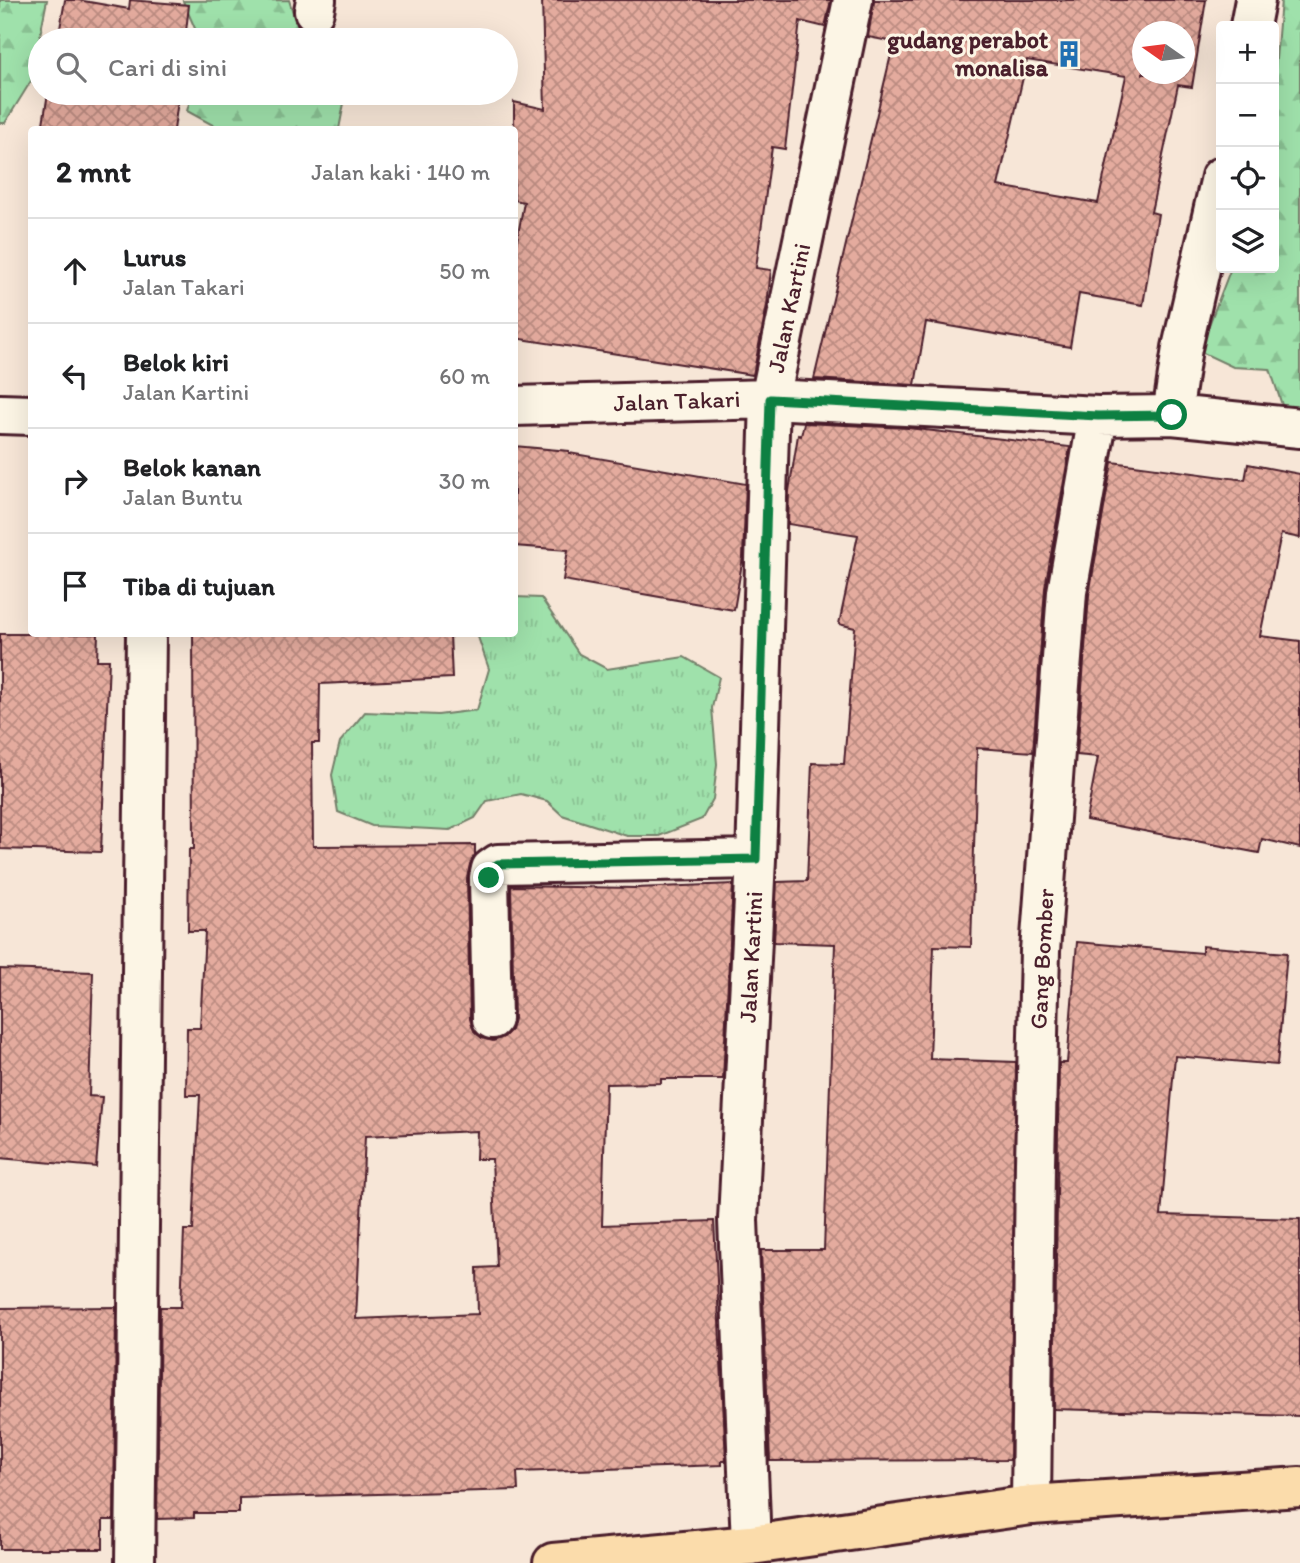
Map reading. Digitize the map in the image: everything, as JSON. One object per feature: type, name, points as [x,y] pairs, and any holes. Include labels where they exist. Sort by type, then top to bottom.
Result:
[{"type":"main road","points":[[553,1563],[751,1545],[1031,1505],[1300,1487]]},
{"type":"street","name":"Jalan Kartini","points":[[751,1545],[738,1220],[756,859],[770,399],[853,0]]},
{"type":"street","points":[[1251,21],[1255,0]]},
{"type":"street","points":[[1172,415],[1182,348],[1216,199]]},
{"type":"street","name":"Jalan Takari","points":[[518,406],[770,399],[1098,416],[1172,415],[1300,428]]},
{"type":"street","points":[[0,414],[28,415]]},
{"type":"street","name":"Gang Bomber","points":[[1031,1505],[1040,951],[1067,592],[1098,416]]},
{"type":"street","points":[[135,1563],[146,637]]},
{"type":"street","points":[[492,1019],[489,878],[491,869],[498,864],[756,859]]},
{"type":"green space","points":[[0,0],[47,0],[41,28],[28,28],[28,86],[5,123],[0,123]]},
{"type":"green space","points":[[289,0],[298,28],[195,28],[183,1]]},
{"type":"green space","points":[[1281,0],[1300,0],[1300,413],[1283,408],[1270,369],[1233,367],[1199,351],[1229,273],[1279,273]]},
{"type":"green space","points":[[189,105],[344,105],[340,126],[214,126],[187,111]]},
{"type":"green space","points":[[518,597],[541,598],[579,654],[607,669],[684,657],[719,677],[712,708],[717,764],[713,799],[702,819],[659,836],[627,836],[562,815],[547,801],[521,794],[487,801],[475,818],[450,830],[372,826],[338,812],[332,775],[340,742],[365,712],[438,715],[477,710],[489,669],[478,637],[518,637]]},
{"type":"building","points":[[65,0],[129,9],[130,0],[189,5],[186,28],[60,28]]},
{"type":"building","points":[[542,0],[831,0],[825,27],[800,21],[785,149],[772,147],[756,268],[771,270],[753,375],[518,339],[518,234],[524,202],[518,201],[518,126],[514,126],[514,105],[518,103],[545,109]]},
{"type":"building","points":[[874,0],[1206,0],[1195,68],[1195,21],[1132,21],[1132,84],[1192,84],[1192,87],[1178,85],[1151,212],[1158,214],[1143,305],[1079,294],[1070,347],[926,322],[915,385],[814,379],[894,42],[868,37]],"holes":[[[1027,60],[1126,76],[1098,203],[998,186]]]},
{"type":"building","points":[[46,105],[177,105],[175,126],[43,126]]},
{"type":"building","points":[[804,423],[908,428],[1070,447],[1045,588],[1033,752],[977,748],[971,947],[934,946],[930,1059],[1016,1062],[1010,1460],[770,1461],[761,1250],[824,1250],[835,944],[774,942],[777,882],[807,881],[812,763],[844,764],[855,628],[839,624],[858,535],[788,524],[789,491],[798,435],[801,436]]},
{"type":"building","points":[[518,446],[569,451],[746,484],[743,557],[734,610],[563,580],[568,550],[518,546]]},
{"type":"building","points":[[1112,462],[1245,480],[1248,464],[1300,474],[1300,538],[1281,534],[1260,636],[1300,641],[1300,848],[1262,839],[1259,853],[1086,820],[1098,757],[1077,755],[1089,595]]},
{"type":"building","points":[[0,634],[28,634],[28,637],[98,637],[97,660],[109,660],[101,852],[0,849]]},
{"type":"building","points":[[193,637],[450,637],[452,678],[320,684],[319,743],[312,743],[313,846],[475,845],[475,855],[467,878],[470,1019],[474,1031],[482,1038],[493,1041],[504,1037],[511,1030],[514,1019],[511,886],[636,888],[733,884],[723,1079],[661,1079],[661,1083],[606,1084],[602,1225],[714,1221],[726,1461],[722,1461],[722,1465],[517,1472],[518,1490],[239,1498],[239,1513],[194,1513],[194,1518],[157,1519],[160,1307],[181,1307],[184,1230],[193,1230],[200,1095],[186,1095],[187,1028],[200,1028],[205,931],[188,931],[189,849],[194,849]],"holes":[[[477,1131],[476,1159],[492,1159],[497,1267],[477,1268],[478,1314],[356,1319],[365,1136]]]},
{"type":"building","points":[[1077,942],[1202,953],[1202,946],[1287,953],[1277,1065],[1175,1056],[1161,1215],[1300,1219],[1300,1416],[1054,1409],[1059,1063],[1067,1063]]},
{"type":"building","points":[[0,969],[93,972],[89,1096],[102,1097],[96,1167],[0,1158]]},
{"type":"building","points":[[116,1307],[114,1520],[103,1520],[103,1549],[0,1549],[0,1308]]},
{"type":"place","name":"gudang perabot monalisa","points":[[1069,54]]},
{"type":"route","points":[[489,878],[491,869],[498,864],[756,859],[770,399],[1098,416],[1172,415]]}]
